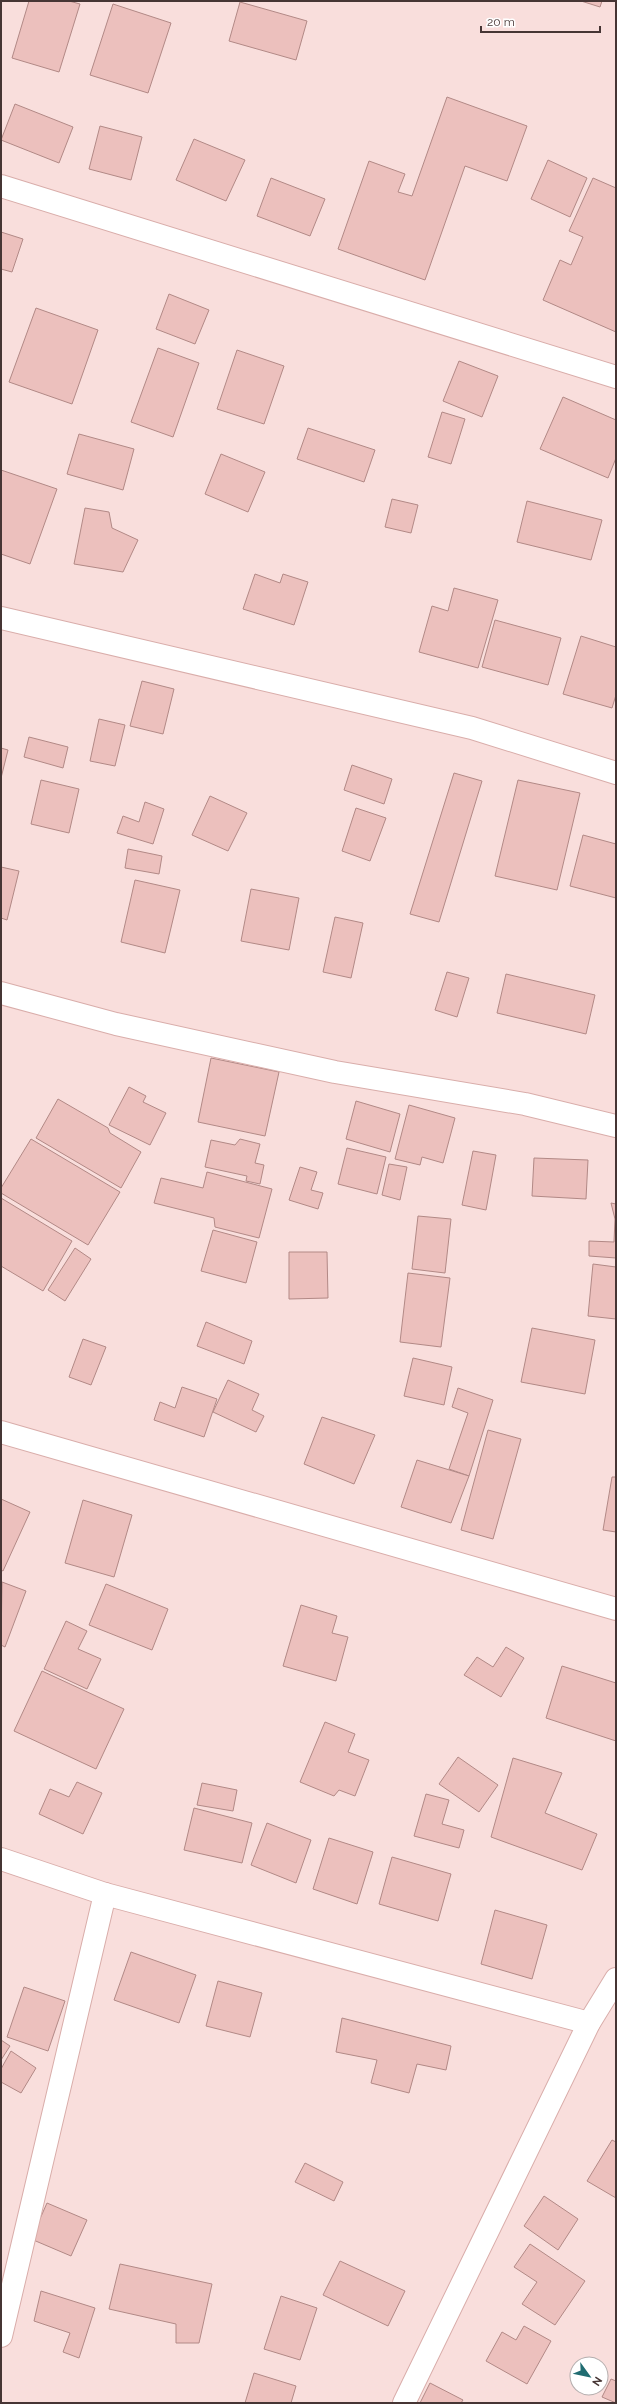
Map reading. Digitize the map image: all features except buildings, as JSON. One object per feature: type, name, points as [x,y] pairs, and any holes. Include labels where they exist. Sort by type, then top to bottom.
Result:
[{"type":"street","points":[[1,186],[616,377]]},
{"type":"street","points":[[1,618],[472,728],[616,773]]},
{"type":"street","points":[[1,993],[116,1024],[335,1072],[525,1104],[616,1126]]},
{"type":"street","points":[[1,1432],[616,1610]]},
{"type":"street","points":[[1,1859],[105,1894],[589,2023]]},
{"type":"street","points":[[1,2336],[105,1894]]},
{"type":"street","points":[[404,2403],[589,2023],[616,1978]]}]
